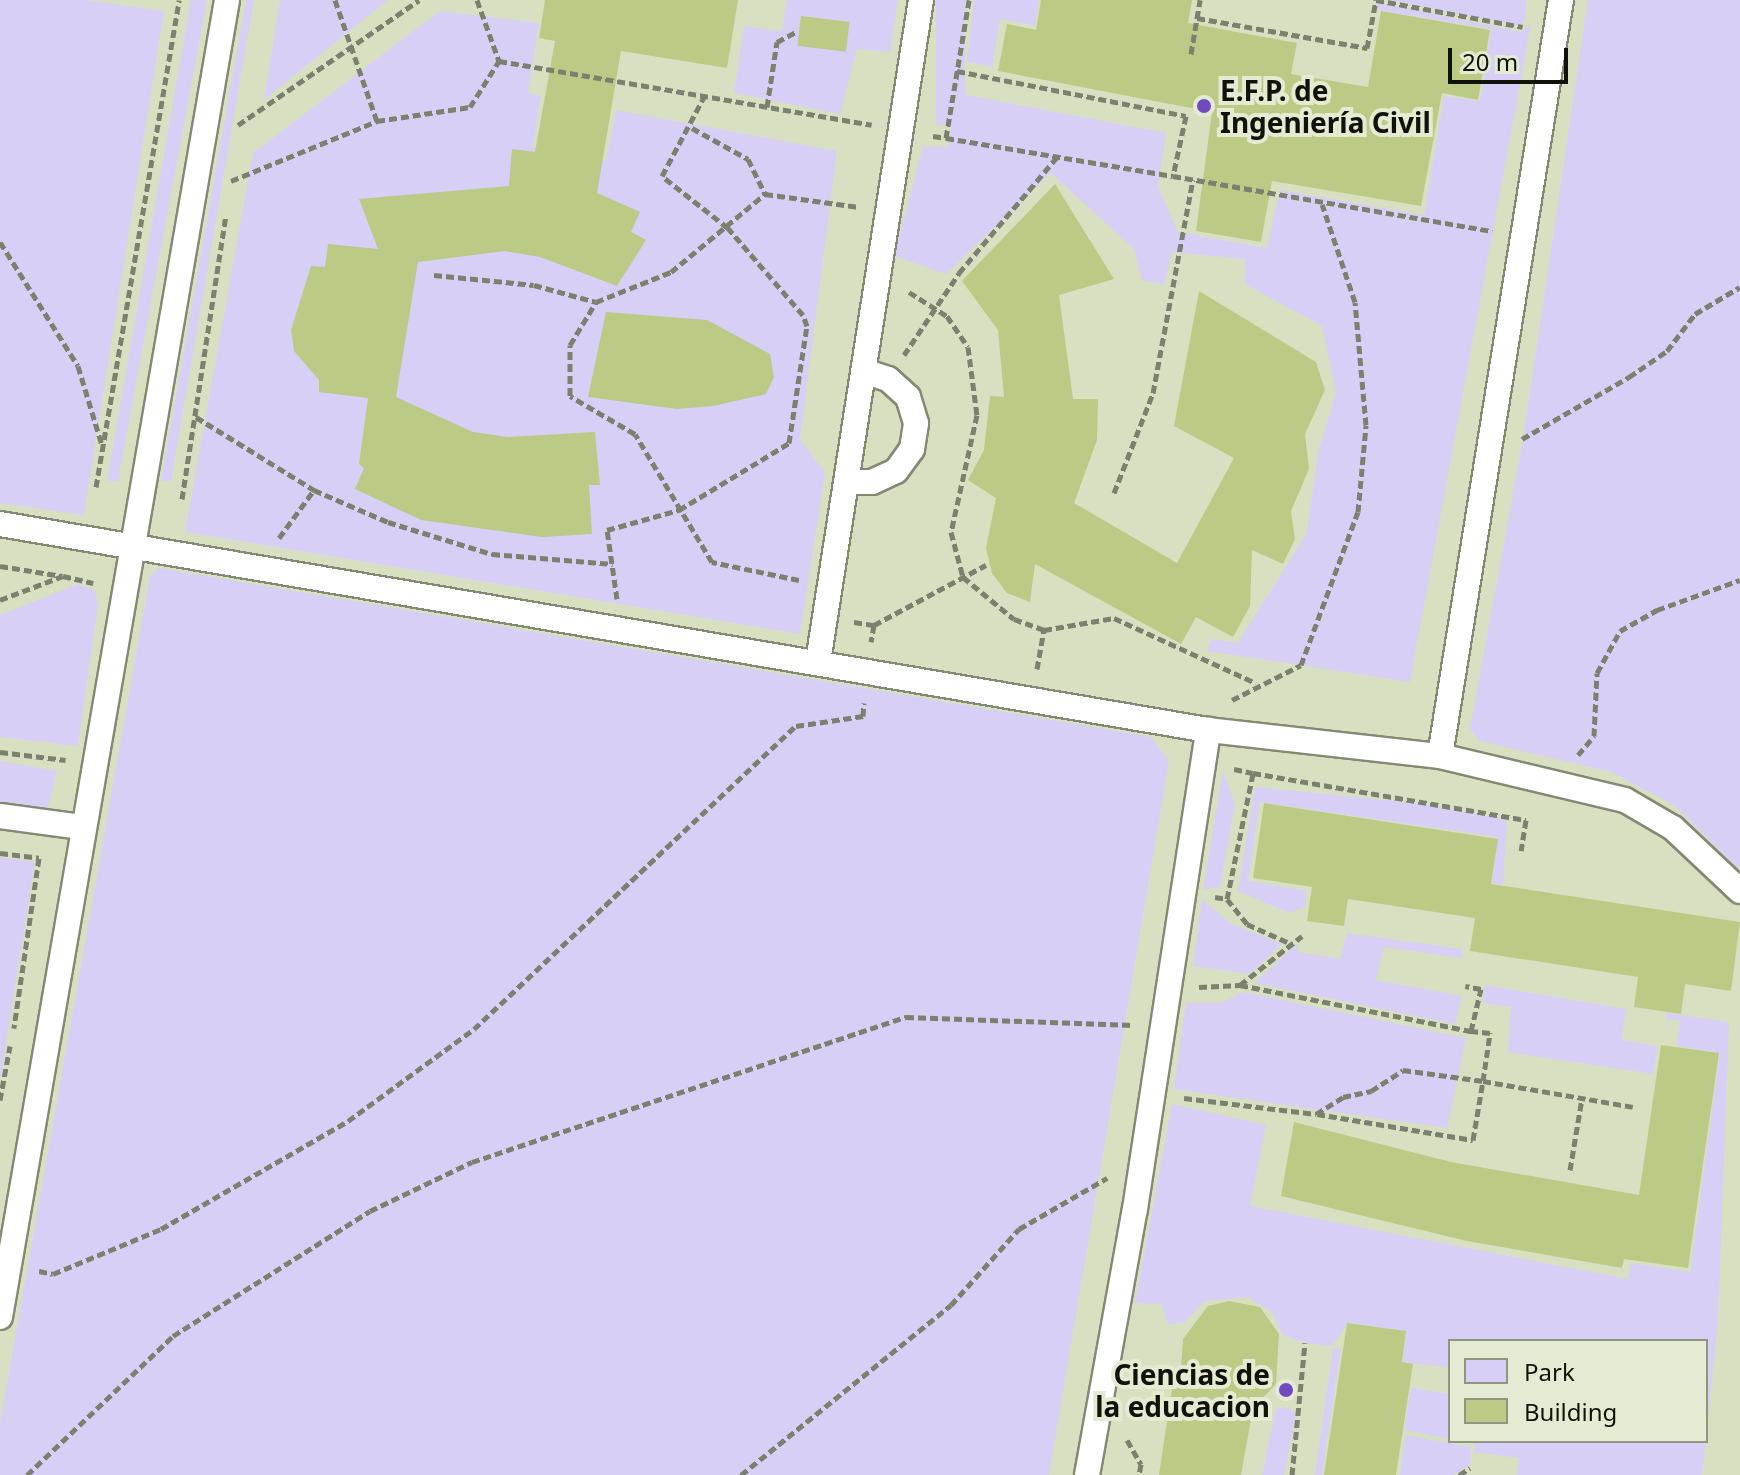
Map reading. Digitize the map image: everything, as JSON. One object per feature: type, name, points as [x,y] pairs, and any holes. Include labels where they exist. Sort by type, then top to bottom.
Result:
[{"type":"lane","points":[[0,1317],[91,763],[227,0]]},
{"type":"lane","points":[[818,662],[921,0]]},
{"type":"lane","points":[[1440,756],[1519,236],[1561,0]]},
{"type":"lane","points":[[846,482],[872,482],[896,471],[912,449],[916,423],[908,397],[888,379],[863,371]]},
{"type":"lane","points":[[0,524],[130,542],[818,662],[867,659],[1208,730],[1440,756],[1558,781],[1625,800],[1673,828],[1740,891]]},
{"type":"lane","points":[[1087,1475],[1186,893],[1208,730]]},
{"type":"lane","points":[[0,816],[81,827]]},
{"type":"path","points":[[96,487],[179,0]]},
{"type":"path","points":[[335,0],[377,121]]},
{"type":"path","points":[[237,126],[419,0]]},
{"type":"path","points":[[477,0],[499,61]]},
{"type":"path","points":[[946,138],[969,0]]},
{"type":"path","points":[[1191,54],[1200,0]]},
{"type":"path","points":[[1197,18],[1367,48],[1376,0],[1521,30],[1528,22]]},
{"type":"path","points":[[767,107],[777,42],[796,32]]},
{"type":"path","points":[[499,61],[1519,236]]},
{"type":"path","points":[[231,181],[377,121],[470,107],[499,61]]},
{"type":"path","points":[[957,71],[1186,116],[1173,176]]},
{"type":"path","points":[[621,628],[607,530],[679,510],[789,443],[807,326],[728,228],[662,176],[692,128],[704,97]]},
{"type":"path","points":[[236,139],[240,112]]},
{"type":"path","points":[[692,128],[748,159],[765,194]]},
{"type":"path","points":[[888,379],[933,307],[1057,157]]},
{"type":"path","points":[[229,196],[233,167]]},
{"type":"path","points":[[1114,493],[1153,393],[1193,180]]},
{"type":"path","points":[[765,194],[888,212]]},
{"type":"path","points":[[765,194],[728,228],[671,272],[596,302],[570,345],[570,396],[635,434],[712,562],[800,579],[798,590]]},
{"type":"path","points":[[1218,697],[1233,700],[1256,683],[1301,665],[1358,512],[1366,425],[1355,302],[1322,204]]},
{"type":"path","points":[[182,499],[227,212]]},
{"type":"path","points":[[0,242],[78,366],[103,450]]},
{"type":"path","points":[[434,275],[534,285],[596,302]]},
{"type":"path","points":[[877,285],[912,293],[933,307],[968,347],[977,415],[951,532],[963,577],[1014,619],[1044,630],[1114,618],[1256,683]]},
{"type":"path","points":[[1486,448],[1523,439],[1594,401],[1667,351],[1695,314],[1740,287]]},
{"type":"path","points":[[196,417],[314,490],[388,522],[492,554],[613,564]]},
{"type":"path","points":[[260,565],[314,490]]},
{"type":"path","points":[[843,620],[874,625],[986,565]]},
{"type":"path","points":[[0,566],[80,577]]},
{"type":"path","points":[[0,600],[63,576]]},
{"type":"path","points":[[1521,851],[1531,788],[1558,781],[1594,736],[1597,673],[1620,631],[1657,610],[1740,580]]},
{"type":"path","points":[[9,1264],[53,1274],[161,1229],[383,1097],[474,1029],[796,726],[863,716],[867,659],[874,625]]},
{"type":"path","points":[[0,752],[91,763]]},
{"type":"path","points":[[1227,899],[1253,773],[1526,820]]},
{"type":"path","points":[[0,853],[39,858],[0,1100]]},
{"type":"path","points":[[1186,893],[1227,899],[1247,924],[1287,942]]},
{"type":"path","points":[[1240,985],[1287,942],[1302,936]]},
{"type":"path","points":[[27,1475],[173,1336],[370,1211],[472,1162],[906,1017],[1122,1027],[1167,1008],[1188,987],[1240,985],[1490,1033],[1473,1140],[1152,1090]]},
{"type":"path","points":[[1465,986],[1481,989],[1471,1031]]},
{"type":"path","points":[[1316,1114],[1403,1070],[1633,1107]]},
{"type":"path","points":[[1570,1170],[1582,1098]]},
{"type":"path","points":[[741,1475],[951,1305],[1019,1229],[1100,1180],[1141,1170]]},
{"type":"path","points":[[1292,1475],[1305,1343]]},
{"type":"path","points":[[1459,1475],[1470,1468]]},
{"type":"shaded area","points":[[0,0],[1740,0],[1740,1475],[0,1475]]},
{"type":"green space","points":[[0,0],[85,0],[164,11],[84,515],[0,503]]},
{"type":"green space","points":[[191,0],[207,0],[118,481],[107,481]]},
{"type":"green space","points":[[246,0],[254,0],[171,481],[161,481]]},
{"type":"green space","points":[[280,0],[388,0],[264,100]]},
{"type":"green space","points":[[787,0],[898,0],[890,52],[857,49],[840,114],[734,93],[744,26],[782,31]]},
{"type":"green space","points":[[936,0],[965,0],[965,125],[936,125]]},
{"type":"green space","points":[[974,0],[1039,0],[1035,26],[1000,19],[992,67],[967,62]]},
{"type":"green space","points":[[1389,0],[1527,0],[1525,20],[1520,26]]},
{"type":"green space","points":[[1588,0],[1740,0],[1740,870],[1674,805],[1611,772],[1480,741],[1470,729],[1523,439]]},
{"type":"green space","points":[[1378,2],[1521,32],[1531,24],[1410,682],[1207,651],[1212,639],[1238,643],[1307,533],[1318,453],[1336,393],[1322,326],[1245,284],[1245,259],[1172,252],[1164,285],[1142,280],[1134,249],[1051,173],[946,274],[894,256],[923,147],[948,147],[956,93],[1166,133],[1158,186],[1178,232],[1267,248],[1280,190],[1424,215],[1444,96],[1480,101],[1491,29],[1377,10]]},
{"type":"green space","points":[[440,11],[539,23],[528,93],[541,96],[533,147],[606,161],[616,110],[837,151],[800,439],[825,473],[800,634],[185,532],[253,153]]},
{"type":"green space","points":[[159,568],[1151,737],[1169,761],[1049,1475],[0,1475],[0,1423],[150,576]]},
{"type":"green space","points":[[78,584],[95,591],[98,605],[78,746],[0,737],[0,615]]},
{"type":"green space","points":[[0,761],[57,771],[48,808],[0,803]]},
{"type":"green space","points":[[1223,771],[1235,804],[1220,887],[1203,890]]},
{"type":"green space","points":[[1255,787],[1424,804],[1507,820],[1503,885],[1492,883],[1498,837],[1260,802],[1248,881],[1307,891],[1305,907],[1290,913],[1238,891]]},
{"type":"green space","points":[[0,857],[35,862],[0,1081]]},
{"type":"green space","points":[[1202,899],[1230,923],[1282,944],[1250,974],[1193,966]]},
{"type":"green space","points":[[1347,933],[1462,949],[1462,958],[1384,947],[1376,980],[1462,996],[1455,1024],[1254,983],[1297,944],[1298,952],[1340,959]]},
{"type":"green space","points":[[1485,985],[1626,1009],[1622,1040],[1658,1046],[1653,1074],[1508,1052],[1511,1007],[1483,1003]]},
{"type":"green space","points":[[1243,992],[1466,1038],[1447,1128],[1174,1089],[1186,1003],[1222,1003]]},
{"type":"green space","points":[[1667,1013],[1729,1022],[1718,1322],[1708,1419],[1708,1339],[1448,1339],[1448,1368],[1403,1362],[1406,1331],[1348,1323],[1332,1346],[1305,1343],[1283,1335],[1273,1313],[1248,1297],[1205,1301],[1185,1322],[1168,1325],[1162,1304],[1135,1303],[1172,1104],[1266,1125],[1250,1206],[1628,1279],[1631,1263],[1690,1272],[1720,1053],[1677,1046],[1680,1021],[1665,1019]]},
{"type":"green space","points":[[1333,1348],[1341,1348],[1322,1475],[1315,1475]]},
{"type":"green space","points":[[1411,1388],[1448,1394],[1448,1439],[1404,1430]]},
{"type":"green space","points":[[1286,1407],[1296,1413],[1284,1475],[1262,1475],[1276,1409]]},
{"type":"green space","points":[[1405,1435],[1471,1447],[1471,1465],[1454,1475],[1400,1475]]},
{"type":"green space","points":[[1475,1443],[1706,1443],[1702,1475],[1517,1475],[1519,1458],[1474,1452]]},
{"type":"building","points":[[545,0],[738,0],[727,68],[621,51],[597,193],[640,212],[631,232],[646,240],[617,286],[540,257],[505,251],[418,262],[396,397],[473,432],[508,437],[595,432],[600,485],[589,485],[592,534],[542,537],[421,520],[355,489],[364,468],[359,464],[368,398],[319,392],[319,380],[294,351],[291,330],[311,266],[325,267],[328,244],[378,249],[359,199],[509,186],[512,149],[535,152],[555,41],[539,38]]},
{"type":"building","points":[[1041,0],[1192,0],[1188,23],[1297,43],[1291,74],[1368,87],[1381,11],[1490,30],[1478,100],[1442,93],[1421,206],[1272,181],[1261,242],[1196,231],[1212,112],[998,71],[1007,24],[1036,30]]},
{"type":"building","points":[[801,16],[850,22],[846,52],[797,46]]},
{"type":"building","points":[[1055,184],[1114,279],[1059,295],[1073,399],[1098,399],[1097,440],[1074,503],[1177,563],[1234,458],[1174,426],[1199,291],[1316,362],[1325,390],[1305,434],[1309,469],[1291,511],[1295,539],[1283,564],[1252,550],[1250,606],[1233,637],[1196,617],[1181,644],[1035,564],[1030,602],[1007,593],[992,573],[986,548],[996,498],[968,480],[984,450],[990,396],[1004,397],[998,330],[962,281]]},
{"type":"building","points":[[606,312],[707,320],[770,354],[774,377],[766,394],[713,406],[677,409],[588,397]]},
{"type":"building","points":[[1264,803],[1498,839],[1491,884],[1740,922],[1731,991],[1685,984],[1681,1014],[1634,1007],[1638,977],[1470,951],[1475,918],[1348,899],[1344,926],[1307,921],[1312,887],[1253,878]]},
{"type":"building","points":[[1661,1045],[1719,1053],[1688,1268],[1624,1259],[1622,1268],[1467,1241],[1281,1196],[1294,1122],[1451,1162],[1639,1195]]},
{"type":"building","points":[[1229,1301],[1260,1307],[1279,1334],[1276,1384],[1253,1408],[1241,1475],[1159,1475],[1173,1382],[1180,1383],[1183,1339],[1208,1306]]},
{"type":"building","points":[[1347,1323],[1406,1331],[1402,1362],[1413,1364],[1396,1475],[1324,1475]]},
{"type":"place","name":"E.F.P. de Ingeniería Civil","points":[[1204,106]]},
{"type":"place","name":"Ciencias de la educacion","points":[[1286,1390]]}]
